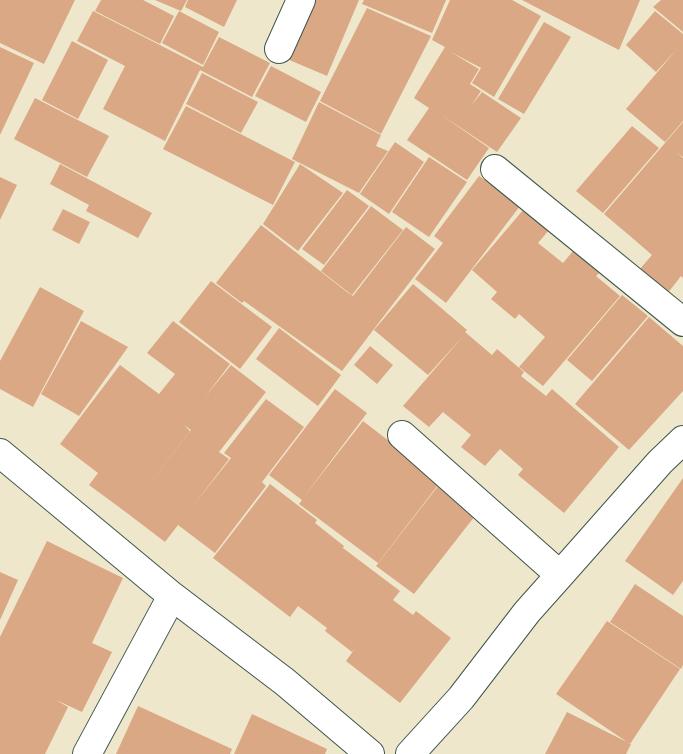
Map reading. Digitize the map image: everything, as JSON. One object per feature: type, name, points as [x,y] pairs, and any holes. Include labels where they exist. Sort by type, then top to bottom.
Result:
[{"type":"street","points":[[279,49],[301,0]]},
{"type":"street","points":[[495,169],[683,322]]},
{"type":"street","points":[[402,435],[560,575]]},
{"type":"street","points":[[410,754],[461,698],[527,612],[660,462],[683,440]]},
{"type":"street","points":[[0,453],[172,596],[285,682],[370,754]]},
{"type":"street","points":[[87,754],[172,596]]},
{"type":"building","points":[[0,0],[75,0],[44,64],[0,43]]},
{"type":"building","points":[[101,0],[143,0],[174,16],[160,44],[95,11]]},
{"type":"building","points":[[155,0],[187,0],[181,11]]},
{"type":"building","points":[[188,0],[237,0],[224,27],[185,7]]},
{"type":"building","points":[[312,0],[359,0],[327,76],[287,59]]},
{"type":"building","points":[[364,0],[446,0],[432,33],[362,4]]},
{"type":"building","points":[[450,0],[512,0],[541,16],[494,97],[472,83],[481,68],[449,51],[479,69],[470,84],[481,91],[471,106],[482,92],[521,118],[497,152],[440,114],[489,148],[467,180],[407,140],[429,108],[414,98],[445,47],[432,40]]},
{"type":"building","points":[[522,0],[640,0],[619,50]]},
{"type":"building","points":[[661,0],[683,0],[683,32],[653,7]]},
{"type":"building","points":[[367,8],[431,36],[381,134],[320,101]]},
{"type":"building","points":[[93,11],[203,67],[219,37],[270,63],[252,97],[200,70],[165,141],[103,109],[125,66],[77,41]]},
{"type":"building","points":[[179,11],[219,32],[203,65],[162,43]]},
{"type":"building","points":[[655,11],[683,34],[683,121],[665,142],[626,109],[677,49],[656,72],[626,45]]},
{"type":"building","points":[[544,22],[571,37],[524,114],[498,99]]},
{"type":"building","points":[[72,41],[108,60],[78,119],[42,100]]},
{"type":"building","points":[[0,47],[34,63],[0,135]]},
{"type":"building","points":[[271,66],[321,92],[306,122],[255,96]]},
{"type":"building","points":[[202,73],[258,102],[241,133],[186,104]]},
{"type":"building","points":[[35,98],[109,136],[87,177],[14,139]]},
{"type":"building","points":[[319,102],[381,135],[376,146],[388,151],[359,193],[292,159]]},
{"type":"building","points":[[186,106],[295,162],[273,205],[163,149]]},
{"type":"building","points":[[683,122],[683,157],[677,153],[683,158],[683,278],[681,276],[667,294],[639,270],[652,255],[604,214]]},
{"type":"building","points":[[632,126],[659,148],[603,213],[576,191]]},
{"type":"building","points":[[395,142],[424,162],[389,214],[360,194]]},
{"type":"building","points":[[429,157],[467,182],[429,237],[392,212]]},
{"type":"building","points":[[60,164],[152,213],[138,238],[86,211],[89,205],[50,184]]},
{"type":"building","points":[[300,164],[343,193],[298,251],[263,224]]},
{"type":"building","points":[[479,176],[520,206],[446,303],[415,279],[443,243],[434,236]]},
{"type":"building","points":[[0,177],[17,185],[0,220]]},
{"type":"building","points":[[347,190],[369,206],[324,265],[302,249]]},
{"type":"building","points":[[371,206],[403,230],[352,295],[321,271]]},
{"type":"building","points":[[63,209],[90,222],[79,244],[52,230]]},
{"type":"building","points":[[524,209],[549,230],[538,243],[563,263],[573,251],[599,273],[596,276],[620,296],[543,386],[519,367],[545,337],[519,314],[515,319],[491,299],[497,292],[472,270]]},
{"type":"building","points":[[261,225],[353,296],[406,227],[435,249],[342,371],[244,301],[242,303],[216,283]]},
{"type":"building","points":[[211,281],[272,327],[240,369],[179,322]]},
{"type":"building","points":[[413,284],[467,330],[465,332],[492,355],[497,349],[524,372],[521,376],[546,396],[552,389],[619,447],[564,513],[518,475],[523,469],[500,449],[485,466],[461,447],[471,435],[443,412],[429,427],[403,406],[464,335],[428,375],[374,330]]},
{"type":"building","points":[[40,287],[84,311],[33,407],[0,389],[0,361]]},
{"type":"building","points":[[622,295],[648,316],[592,381],[567,360]]},
{"type":"building","points":[[649,317],[683,346],[683,391],[629,450],[575,404]]},
{"type":"building","points":[[81,321],[128,347],[79,416],[41,394]]},
{"type":"building","points":[[173,321],[230,364],[205,397],[231,365],[266,392],[219,452],[229,459],[192,507],[231,458],[224,453],[266,399],[304,427],[262,482],[266,486],[215,553],[178,525],[165,542],[89,485],[98,473],[60,444],[120,365],[159,394],[175,374],[147,353]]},
{"type":"building","points":[[279,328],[341,375],[318,406],[256,359]]},
{"type":"building","points":[[370,346],[393,365],[377,384],[354,365]]},
{"type":"building","points":[[335,389],[367,413],[303,498],[363,421],[441,481],[378,563],[299,504],[302,500],[269,475]]},
{"type":"building","points":[[445,477],[482,507],[414,594],[376,566]]},
{"type":"building","points":[[683,478],[683,581],[673,595],[625,561]]},
{"type":"building","points":[[270,484],[317,520],[315,523],[344,546],[343,548],[400,591],[393,600],[413,615],[416,611],[451,638],[400,703],[346,661],[356,647],[352,652],[325,631],[327,628],[298,606],[290,617],[213,558]]},
{"type":"building","points":[[47,541],[123,578],[92,643],[112,652],[82,712],[56,700],[68,707],[45,754],[0,754],[0,637]]},
{"type":"building","points":[[0,572],[18,580],[0,620]]},
{"type":"building","points":[[635,584],[683,616],[683,665],[681,669],[610,622]]},
{"type":"building","points":[[607,621],[680,669],[630,744],[556,694]]},
{"type":"building","points":[[138,706],[232,749],[230,754],[116,754]]},
{"type":"building","points":[[567,712],[631,744],[626,754],[545,754]]},
{"type":"building","points":[[252,714],[327,749],[325,754],[234,754]]}]
